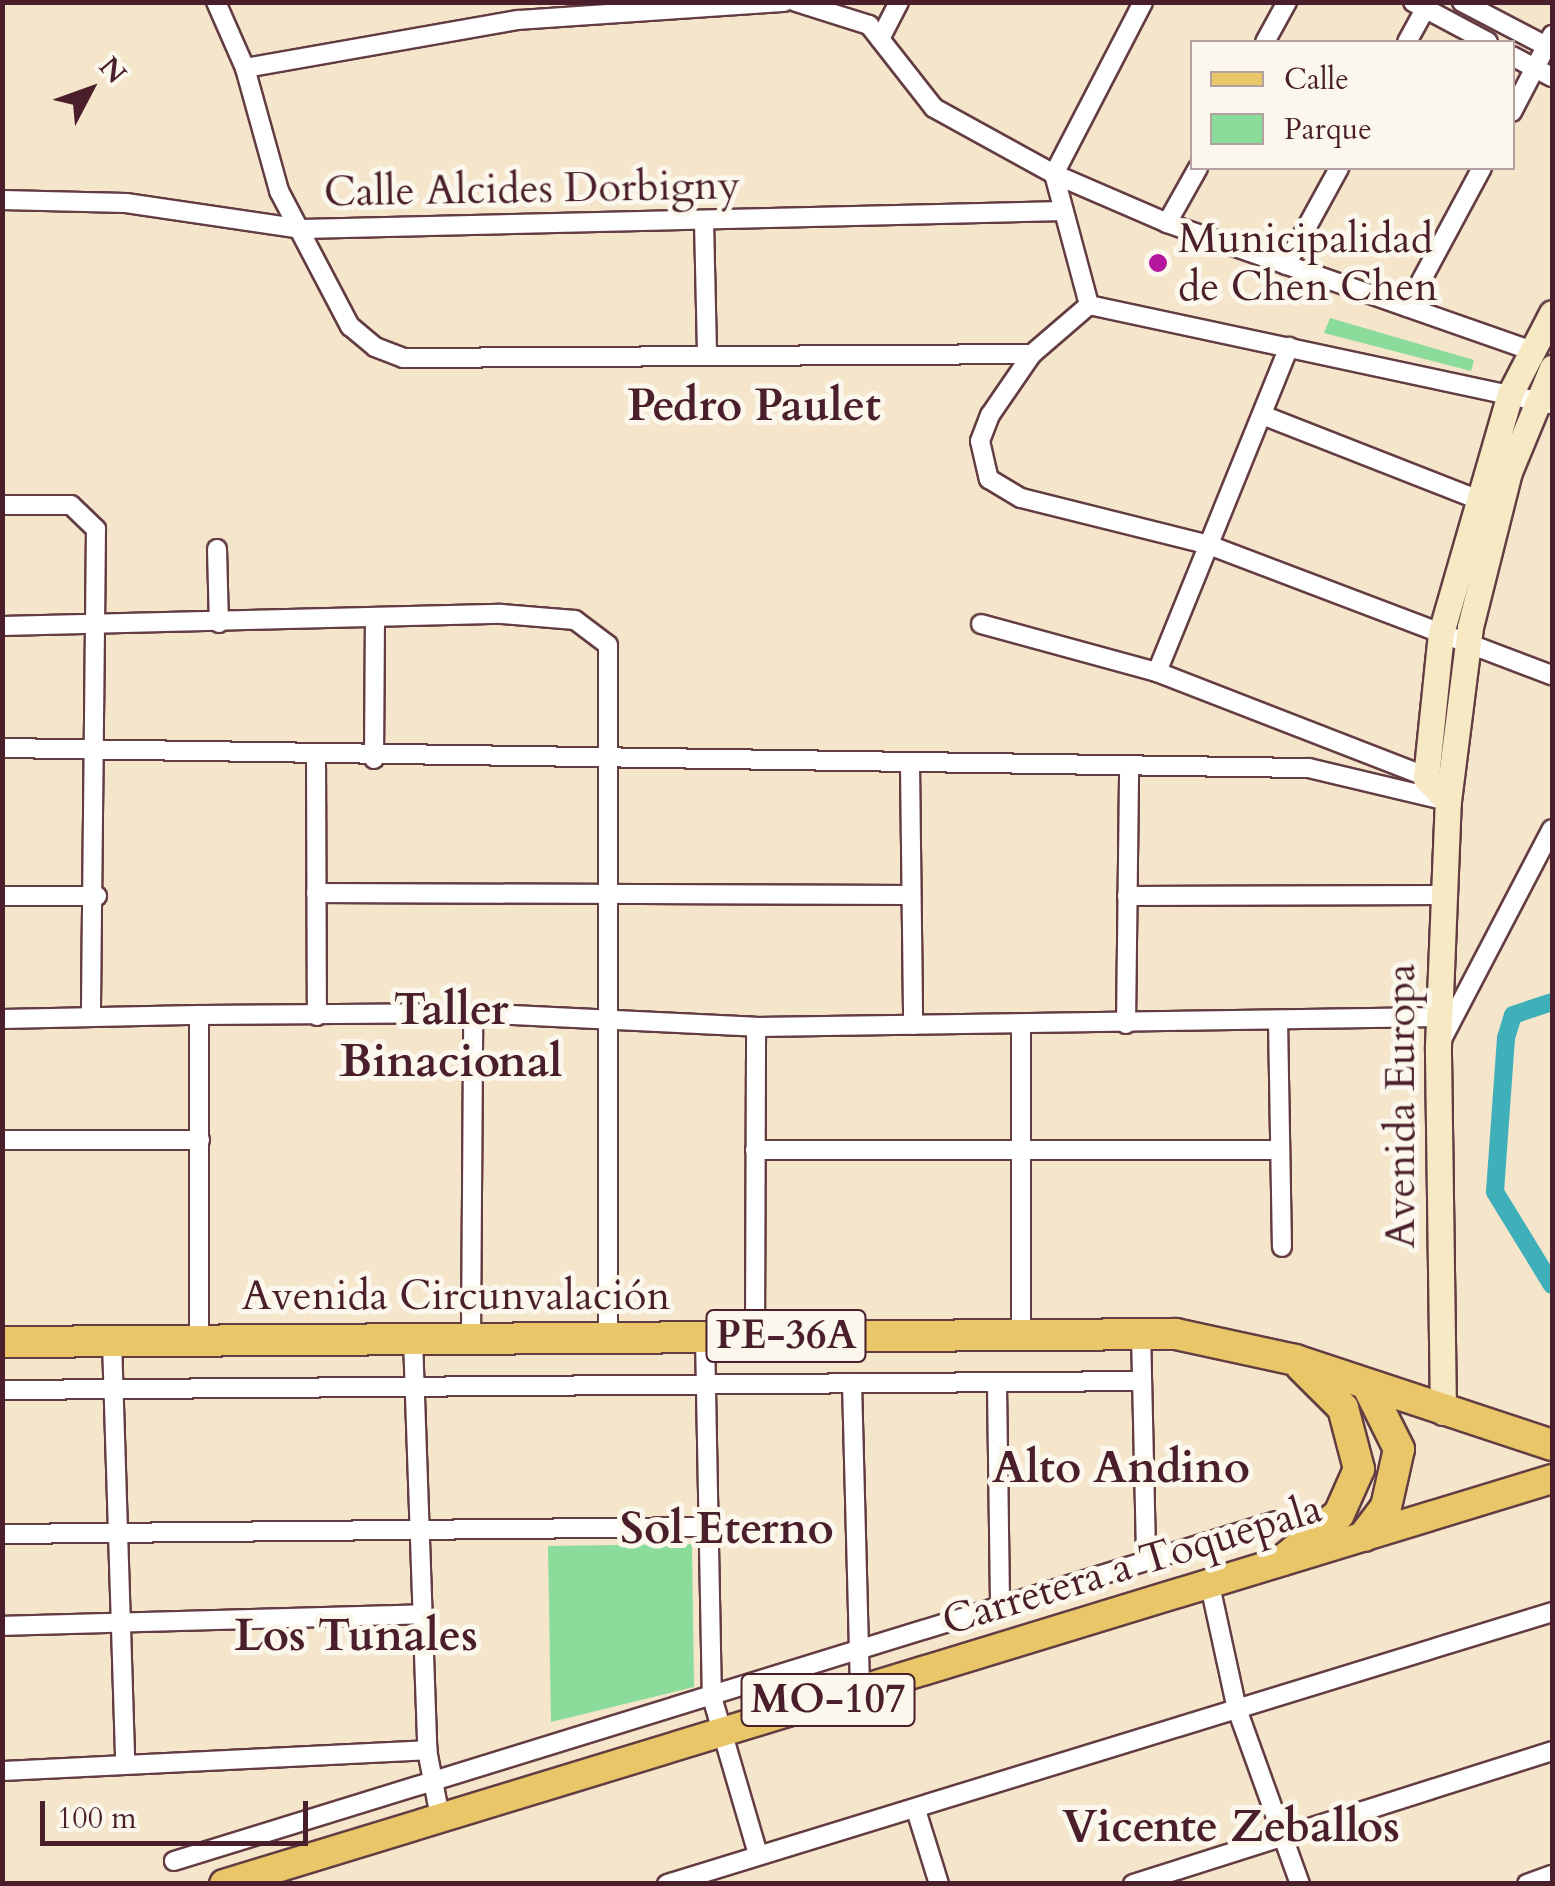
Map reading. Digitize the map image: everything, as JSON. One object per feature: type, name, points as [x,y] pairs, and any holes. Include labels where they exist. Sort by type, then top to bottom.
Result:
[{"type":"highway","name":"Avenida Circunvalación","points":[[2,1342],[1141,1332],[1295,1360],[1552,1446]]},
{"type":"highway","points":[[1283,1560],[1339,1514],[1359,1469],[1343,1408],[1295,1360]]},
{"type":"highway","points":[[1364,1536],[1386,1508],[1399,1449],[1366,1386]]},
{"type":"main road","name":"Avenida Europa","points":[[1442,788],[1468,642],[1552,313]]},
{"type":"main road","name":"Avenida Europa","points":[[1443,1412],[1438,1046],[1441,632],[1476,499],[1532,400]]},
{"type":"main road","name":"Carretera a Toquepala","points":[[224,1884],[1552,1479]]},
{"type":"street","points":[[216,2],[246,68],[279,191],[350,326],[402,358],[1032,354]]},
{"type":"street","points":[[246,68],[518,20],[784,2]]},
{"type":"street","points":[[796,2],[838,8],[880,39],[934,108],[1054,174],[1167,224],[1407,307],[1542,360]]},
{"type":"street","points":[[880,39],[900,2]]},
{"type":"street","points":[[1089,305],[1054,174],[1143,2]]},
{"type":"street","points":[[1267,40],[1287,2]]},
{"type":"street","points":[[1462,2],[1550,44],[1544,73],[1515,108]]},
{"type":"street","points":[[1408,40],[1423,5],[1484,40]]},
{"type":"street","points":[[1515,58],[1544,73]]},
{"type":"street","points":[[1167,224],[1197,170]]},
{"type":"street","points":[[1286,266],[1338,170]]},
{"type":"street","points":[[1407,307],[1481,170]]},
{"type":"street","name":"Calle Alcides Dorbigny","points":[[2,200],[126,203],[302,229],[1064,211]]},
{"type":"street","points":[[704,221],[707,354]]},
{"type":"street","points":[[1089,305],[1532,400]]},
{"type":"street","points":[[1089,305],[1032,354],[980,441],[989,480],[1022,498],[1209,545],[1552,674]]},
{"type":"street","points":[[1157,672],[1290,346]]},
{"type":"street","points":[[1262,415],[1476,499]]},
{"type":"street","points":[[2,505],[72,505],[93,519],[97,896],[91,1017]]},
{"type":"street","points":[[217,550],[218,623]]},
{"type":"street","points":[[2,626],[94,628],[501,614],[592,626],[608,645],[612,762],[602,1018],[608,1337]]},
{"type":"street","points":[[374,758],[375,619]]},
{"type":"street","points":[[981,624],[1157,672],[1442,788]]},
{"type":"street","points":[[2,748],[96,746],[316,757],[612,762],[1309,768],[1442,788]]},
{"type":"street","points":[[316,757],[318,1016]]},
{"type":"street","points":[[910,765],[912,1025]]},
{"type":"street","points":[[1126,1024],[1129,766]]},
{"type":"street","points":[[1438,1046],[1552,829]]},
{"type":"street","points":[[316,893],[911,895]]},
{"type":"street","points":[[1127,896],[1442,894]]},
{"type":"street","points":[[2,896],[97,896]]},
{"type":"street","points":[[472,1013],[472,1338]]},
{"type":"street","points":[[2,1019],[472,1013],[756,1026],[1439,1017]]},
{"type":"street","points":[[199,1015],[199,1340]]},
{"type":"street","points":[[1278,1020],[1277,1150],[1282,1247]]},
{"type":"street","points":[[1021,1024],[1021,1334]]},
{"type":"street","points":[[754,1336],[756,1026]]},
{"type":"street","points":[[2,1140],[200,1140]]},
{"type":"street","points":[[755,1150],[1277,1150]]},
{"type":"street","points":[[1141,1332],[1146,1560]]},
{"type":"street","points":[[705,1337],[702,1527],[712,1698],[716,1733],[758,1854]]},
{"type":"street","points":[[412,1339],[428,1750],[440,1816]]},
{"type":"street","points":[[112,1341],[125,1764]]},
{"type":"street","points":[[2,1390],[852,1383],[997,1386],[1142,1381]]},
{"type":"street","points":[[852,1383],[855,1655],[860,1690]]},
{"type":"street","points":[[997,1386],[1000,1606]]},
{"type":"street","points":[[174,1861],[433,1775],[712,1698],[1276,1522]]},
{"type":"street","points":[[2,1534],[702,1527]]},
{"type":"street","points":[[1209,1581],[1237,1708],[1300,1884]]},
{"type":"street","points":[[666,1884],[1552,1612]]},
{"type":"street","points":[[2,1626],[120,1626],[424,1614]]},
{"type":"street","points":[[2,1771],[428,1750]]},
{"type":"street","points":[[1133,1884],[1552,1751]]},
{"type":"street","points":[[916,1810],[939,1884]]},
{"type":"street","points":[[1527,1884],[1552,1875]]},
{"type":"green space","points":[[1330,318],[1474,360],[1471,371],[1324,333]]},
{"type":"green space","points":[[692,1544],[694,1687],[551,1722],[548,1546]]},
{"type":"waterway","points":[[1552,1002],[1513,1015],[1506,1038],[1495,1192],[1552,1285]]},
{"type":"place","name":"Municipalidad de Chen Chen","points":[[1158,263]]},
{"type":"district","name":"Pedro Paulet","points":[[754,406]]},
{"type":"district","name":"Taller Binacional","points":[[451,1036]]},
{"type":"district","name":"Alto Andino","points":[[1121,1468]]},
{"type":"district","name":"Sol Eterno","points":[[727,1529]]},
{"type":"district","name":"Los Tunales","points":[[356,1636]]},
{"type":"district","name":"Vicente Zeballos","points":[[1231,1827]]}]
